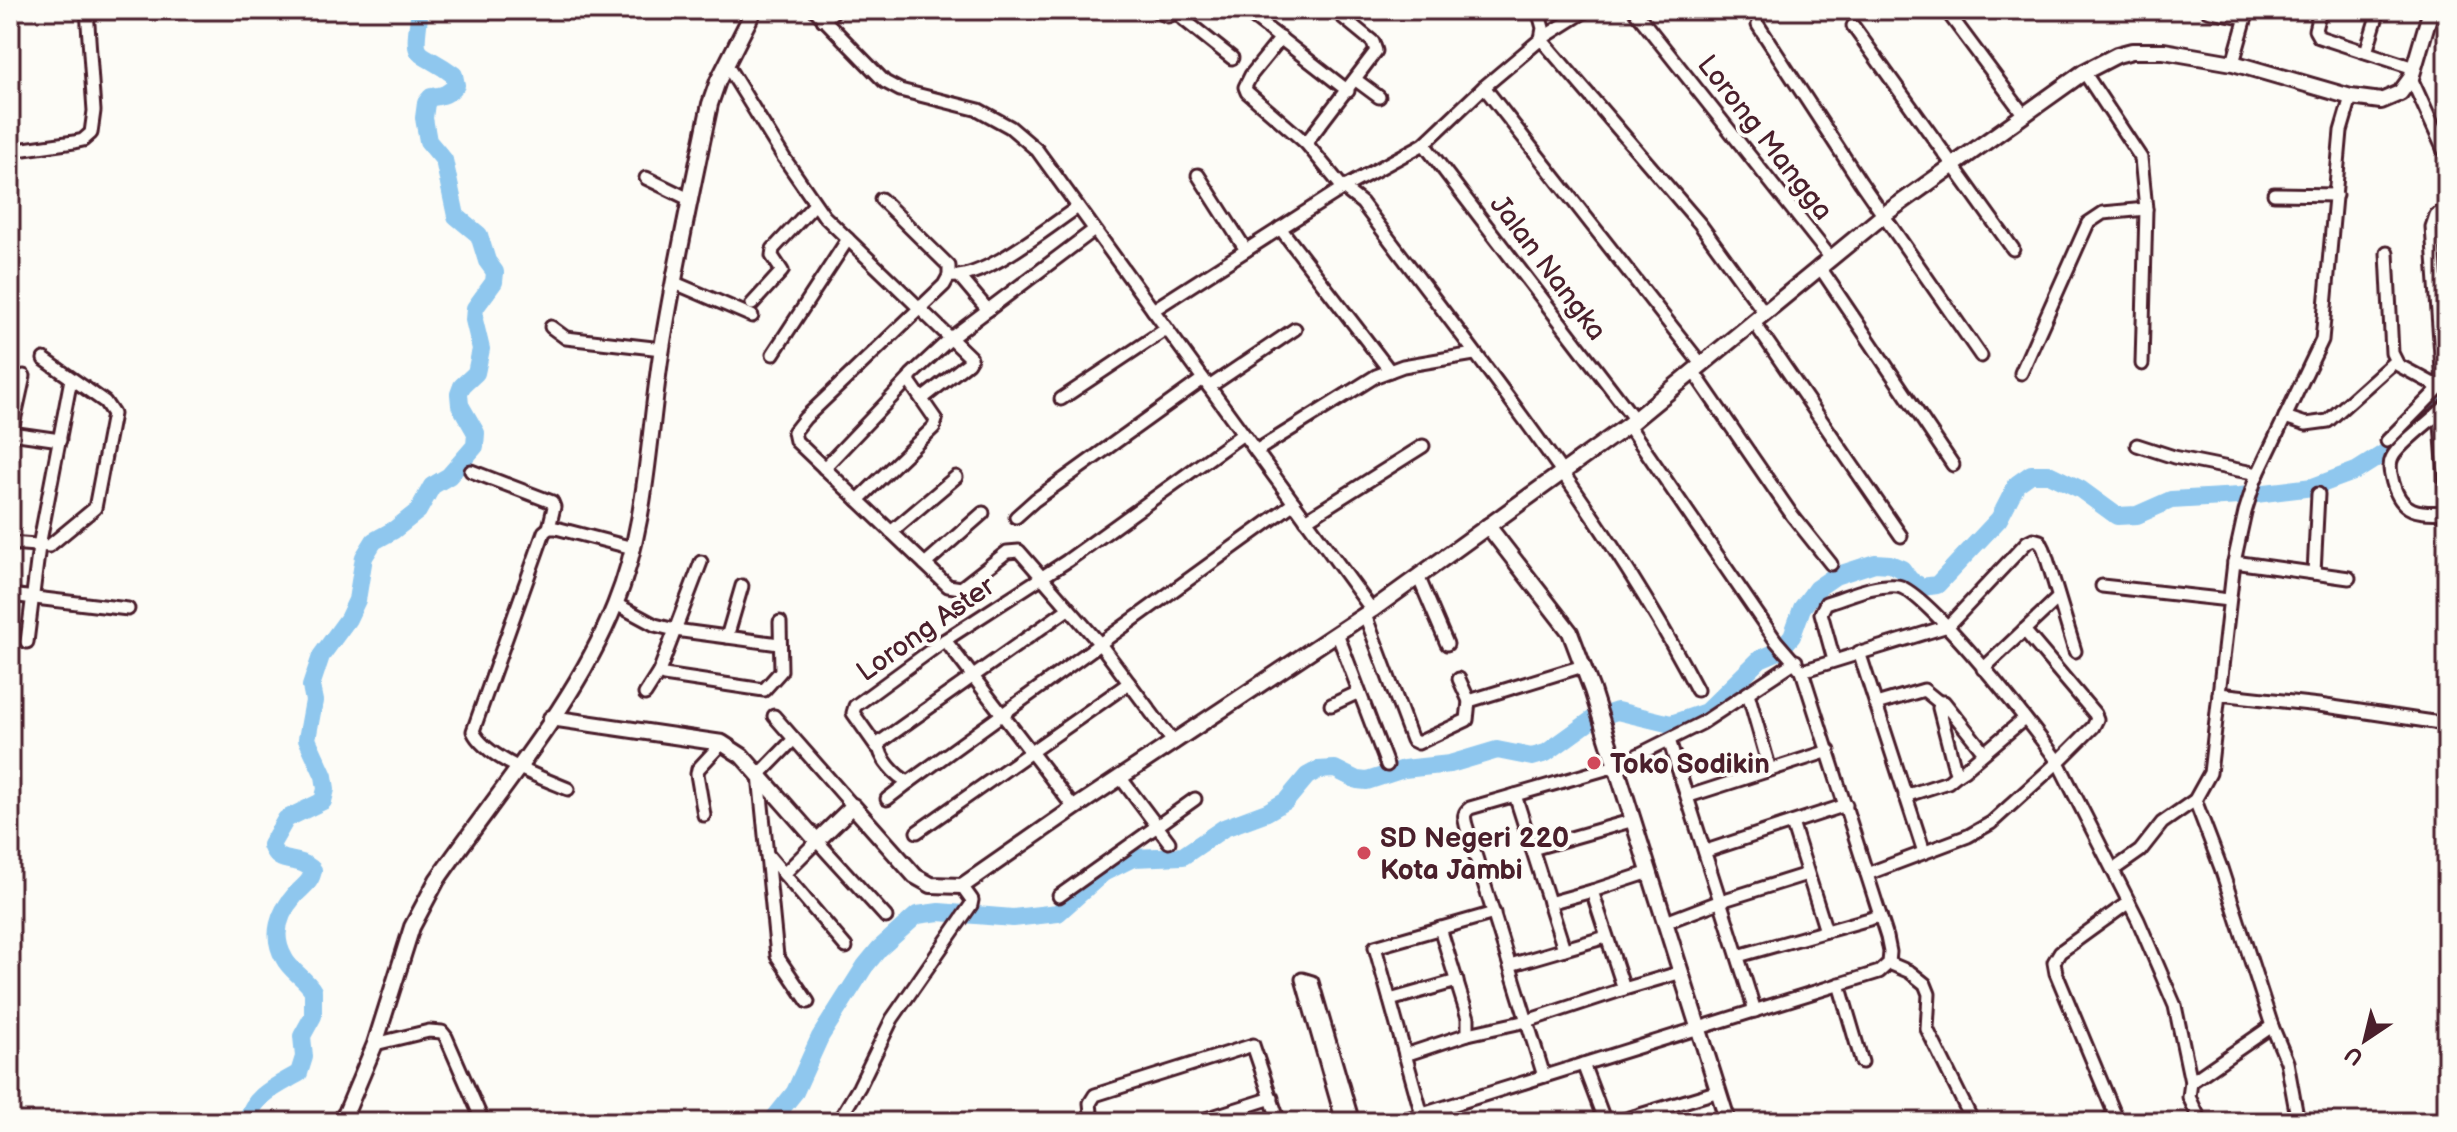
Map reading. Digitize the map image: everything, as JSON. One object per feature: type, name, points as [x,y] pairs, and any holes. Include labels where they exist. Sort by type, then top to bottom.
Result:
[{"type":"street","points":[[10,151],[83,140],[91,133],[94,111],[87,10]]},
{"type":"street","points":[[339,1122],[346,1113],[375,1044],[420,908],[551,718],[586,663],[616,604],[633,548],[652,440],[662,349],[710,104],[726,64],[754,10]]},
{"type":"street","points":[[836,10],[819,15],[878,77],[892,87],[979,110],[1010,127],[1037,150],[1294,503],[1368,612],[1412,740],[1418,743],[1465,722],[1470,715],[1469,701],[1459,679]]},
{"type":"street","points":[[1154,10],[1168,16],[1183,10],[1183,19],[1232,58]]},
{"type":"street","points":[[1244,10],[1348,91]]},
{"type":"street","points":[[1306,143],[1348,91],[1376,48],[1347,14],[1334,10]]},
{"type":"street","points":[[1538,10],[1543,28],[1541,39]]},
{"type":"street","points":[[1153,310],[1343,188],[1424,144],[1541,39],[1587,10]]},
{"type":"street","name":"Lorong Mangga","points":[[1634,10],[1825,262],[1953,465]]},
{"type":"street","points":[[1946,10],[2024,115]]},
{"type":"street","points":[[2207,10],[2247,14],[2233,63]]},
{"type":"street","points":[[2320,10],[2316,35],[2366,52],[2412,73],[2447,157]]},
{"type":"street","points":[[2366,52],[2379,10]]},
{"type":"street","points":[[774,716],[915,876],[931,885],[962,886],[1368,612],[1562,473],[1632,422],[1885,214],[2084,72],[2117,55],[2148,50],[2233,63],[2369,101],[2391,98],[2400,93],[2412,73],[2431,10]]},
{"type":"street","points":[[1758,25],[1861,183],[1981,356]]},
{"type":"street","points":[[1853,26],[2013,249]]},
{"type":"street","points":[[1281,38],[1251,75],[1245,87],[1247,92],[1306,143],[1343,188],[1362,203],[1562,473],[1661,624],[1697,690]]},
{"type":"street","points":[[1541,39],[1700,224],[1901,536]]},
{"type":"street","points":[[726,64],[815,204],[952,337],[971,360],[922,399]]},
{"type":"street","points":[[2084,72],[2138,153],[2146,209],[2142,364]]},
{"type":"street","points":[[1356,80],[1379,97]]},
{"type":"street","points":[[1484,87],[1697,368],[1792,515],[1831,564]]},
{"type":"street","points":[[2113,870],[2140,851],[2162,823],[2195,800],[2210,770],[2234,562],[2245,512],[2256,477],[2322,340],[2341,131],[2351,97]]},
{"type":"street","name":"Jalan Nangka","points":[[1424,144],[1632,422],[1776,641],[1799,666]]},
{"type":"street","points":[[1198,175],[1246,250]]},
{"type":"street","points":[[646,178],[691,200]]},
{"type":"street","points":[[2274,194],[2336,195]]},
{"type":"street","points":[[881,199],[949,266],[954,276],[988,310]]},
{"type":"street","points":[[675,283],[752,310],[782,273],[782,268],[771,253],[773,249],[815,204]]},
{"type":"street","points":[[1078,207],[984,269],[954,276],[834,388],[794,432],[796,441],[948,586],[961,588],[1007,552],[1019,551],[1100,644],[1174,743]]},
{"type":"street","points":[[2021,373],[2088,223],[2103,213],[2146,209]]},
{"type":"street","points":[[2387,441],[2443,384],[2432,227],[2436,215],[2447,210]]},
{"type":"street","points":[[1280,228],[1390,371]]},
{"type":"street","points":[[824,468],[952,337],[1094,230]]},
{"type":"street","points":[[773,354],[848,239]]},
{"type":"street","points":[[2387,253],[2392,353],[2395,361],[2443,384]]},
{"type":"street","points":[[551,327],[566,338],[662,349]]},
{"type":"street","points":[[1061,399],[1166,329]]},
{"type":"street","points":[[1016,517],[1035,500],[1206,383],[1295,329]]},
{"type":"street","points":[[1256,451],[1376,376],[1403,366],[1474,354]]},
{"type":"street","points":[[10,543],[49,546],[95,508],[111,429],[113,414],[110,407],[44,359]]},
{"type":"street","points":[[2285,417],[2306,424],[2328,421],[2395,361]]},
{"type":"street","points":[[24,376],[10,436],[60,440]]},
{"type":"street","points":[[27,642],[39,546],[71,379]]},
{"type":"street","points":[[858,500],[934,427],[936,420],[909,379]]},
{"type":"street","points":[[2444,409],[2447,497]]},
{"type":"street","points":[[2444,409],[2394,454],[2390,472],[2396,497],[2404,505],[2427,513],[2447,512]]},
{"type":"street","name":"Lorong Aster","points":[[877,747],[853,713],[855,706],[1243,434]]},
{"type":"street","points":[[2137,445],[2256,477]]},
{"type":"street","points":[[1306,520],[1423,446]]},
{"type":"street","points":[[471,471],[552,502],[554,507],[549,528],[540,538],[473,731],[479,740],[517,768],[568,789]]},
{"type":"street","points":[[891,532],[956,477]]},
{"type":"street","points":[[2314,573],[2318,494]]},
{"type":"street","points":[[887,799],[1294,503]]},
{"type":"street","points":[[925,564],[983,513]]},
{"type":"street","points":[[1488,526],[1570,632],[1605,729],[1728,1122]]},
{"type":"street","points":[[549,528],[633,548]]},
{"type":"street","points":[[1544,1076],[1464,816],[1470,808],[1616,766],[1702,723],[1748,693],[1799,666],[1834,660],[1948,626],[2031,539],[2043,544],[2075,651]]},
{"type":"street","points":[[645,694],[659,672],[701,562]]},
{"type":"street","points":[[2234,562],[2349,578]]},
{"type":"street","points":[[1418,576],[1447,644]]},
{"type":"street","points":[[727,637],[742,586]]},
{"type":"street","points":[[1834,660],[1821,613],[1826,603],[1872,588],[1899,586],[1908,589],[1948,626],[2024,719],[2058,762],[2129,902],[2175,1006],[2191,1082],[2189,1097],[2201,1122]]},
{"type":"street","points":[[2102,586],[2229,600]]},
{"type":"street","points":[[10,595],[128,609]]},
{"type":"street","points":[[1983,669],[2058,598]]},
{"type":"street","points":[[616,604],[655,625],[675,630],[779,644]]},
{"type":"street","points":[[909,782],[901,778],[877,747],[879,743],[1068,609]]},
{"type":"street","points":[[659,672],[764,690],[781,671],[780,622]]},
{"type":"street","points":[[1867,874],[1968,836],[1991,823],[2093,727],[2097,719],[2082,696],[2024,630]]},
{"type":"street","points":[[1337,633],[1387,765]]},
{"type":"street","points":[[945,640],[1074,808]]},
{"type":"street","points":[[1859,652],[1924,852]]},
{"type":"street","points":[[1469,701],[1583,666]]},
{"type":"street","points":[[1397,1122],[1423,1118],[1544,1076],[1879,972],[1889,963],[1890,952],[1880,916],[1799,666]]},
{"type":"street","points":[[917,832],[1129,683]]},
{"type":"street","points":[[1876,704],[1924,690],[1940,703],[1944,702],[1984,752]]},
{"type":"street","points":[[1331,705],[1359,692]]},
{"type":"street","points":[[1748,693],[1770,770]]},
{"type":"street","points":[[2219,694],[2447,724]]},
{"type":"street","points":[[1940,703],[1955,770],[1959,773]]},
{"type":"street","points":[[551,718],[722,743],[732,748],[886,917]]},
{"type":"street","points":[[1905,796],[1948,782],[2024,719]]},
{"type":"street","points":[[794,739],[759,775],[777,956],[808,1002]]},
{"type":"street","points":[[1669,740],[1755,1011]]},
{"type":"street","points":[[704,815],[698,769],[722,743]]},
{"type":"street","points":[[1689,796],[1829,751]]},
{"type":"street","points":[[1120,777],[1169,842]]},
{"type":"street","points":[[1515,795],[1564,949]]},
{"type":"street","points":[[1059,896],[1195,799]]},
{"type":"street","points":[[2195,800],[2287,1062],[2298,1122]]},
{"type":"street","points":[[1706,851],[1846,805]]},
{"type":"street","points":[[784,874],[853,806]]},
{"type":"street","points":[[1532,849],[1634,820]]},
{"type":"street","points":[[1792,823],[1826,931]]},
{"type":"street","points":[[766,853],[846,947]]},
{"type":"street","points":[[1549,903],[1650,872]]},
{"type":"street","points":[[1666,922],[1807,874]]},
{"type":"street","points":[[838,1122],[892,1019],[969,907],[972,900],[962,886]]},
{"type":"street","points":[[1592,891],[1624,989]]},
{"type":"street","points":[[2104,1122],[2117,1118],[2054,962],[2060,952],[2129,902]]},
{"type":"street","points":[[1423,1118],[1375,947],[1494,913]]},
{"type":"street","points":[[1738,956],[1880,916]]},
{"type":"street","points":[[1440,928],[1470,1023],[1468,1034]]},
{"type":"street","points":[[1510,965],[1606,937]]},
{"type":"street","points":[[1889,963],[1910,972],[1925,984],[1929,994],[1926,1022],[1929,1036],[1973,1122]]},
{"type":"street","points":[[1405,1055],[1468,1034],[1527,1021],[1682,972]]},
{"type":"street","points":[[1343,1122],[1302,979],[1312,982],[1353,1122]]},
{"type":"street","points":[[1390,1000],[1457,981]]},
{"type":"street","points":[[1839,984],[1862,1062]]},
{"type":"street","points":[[2191,1082],[2272,1026]]},
{"type":"street","points":[[375,1044],[429,1031],[442,1032],[483,1122]]},
{"type":"street","points":[[1092,1122],[1090,1103],[1095,1095],[1253,1045],[1279,1122]]},
{"type":"street","points":[[1583,1064],[1605,1122]]},
{"type":"street","points":[[1617,1122],[1660,1117],[1719,1091]]},
{"type":"street","points":[[1196,1122],[1272,1098]]},
{"type":"waterway","points":[[247,1122],[260,1098],[299,1073],[304,1057],[302,1036],[313,1016],[313,991],[287,963],[278,941],[281,917],[295,895],[309,881],[313,870],[307,865],[284,859],[274,852],[271,845],[286,819],[323,801],[326,789],[324,776],[307,739],[314,701],[311,686],[321,656],[348,619],[357,600],[364,557],[374,541],[418,511],[432,486],[449,476],[475,446],[476,433],[460,405],[459,394],[462,386],[476,373],[481,349],[474,320],[475,308],[494,282],[495,272],[487,261],[479,235],[456,216],[444,160],[428,141],[424,118],[426,103],[431,97],[445,94],[456,85],[454,75],[417,48],[420,10]]},
{"type":"waterway","points":[[771,1122],[795,1092],[820,1037],[865,966],[917,915],[939,912],[1013,918],[1058,913],[1103,873],[1133,858],[1183,856],[1224,828],[1267,812],[1286,801],[1307,776],[1318,770],[1335,769],[1357,780],[1367,781],[1404,769],[1450,764],[1497,750],[1532,757],[1546,753],[1593,719],[1617,711],[1671,724],[1706,712],[1760,659],[1779,651],[1792,636],[1802,608],[1816,589],[1835,576],[1875,563],[1890,564],[1902,569],[1910,580],[1922,587],[1937,585],[1999,519],[2017,484],[2031,474],[2049,474],[2080,489],[2117,516],[2137,515],[2171,500],[2313,487],[2356,471],[2383,454],[2447,394]]},
{"type":"place","name":"Toko Sodikin","points":[[1594,763]]},
{"type":"place","name":"SD Negeri 220 Kota Jambi","points":[[1364,853]]}]
